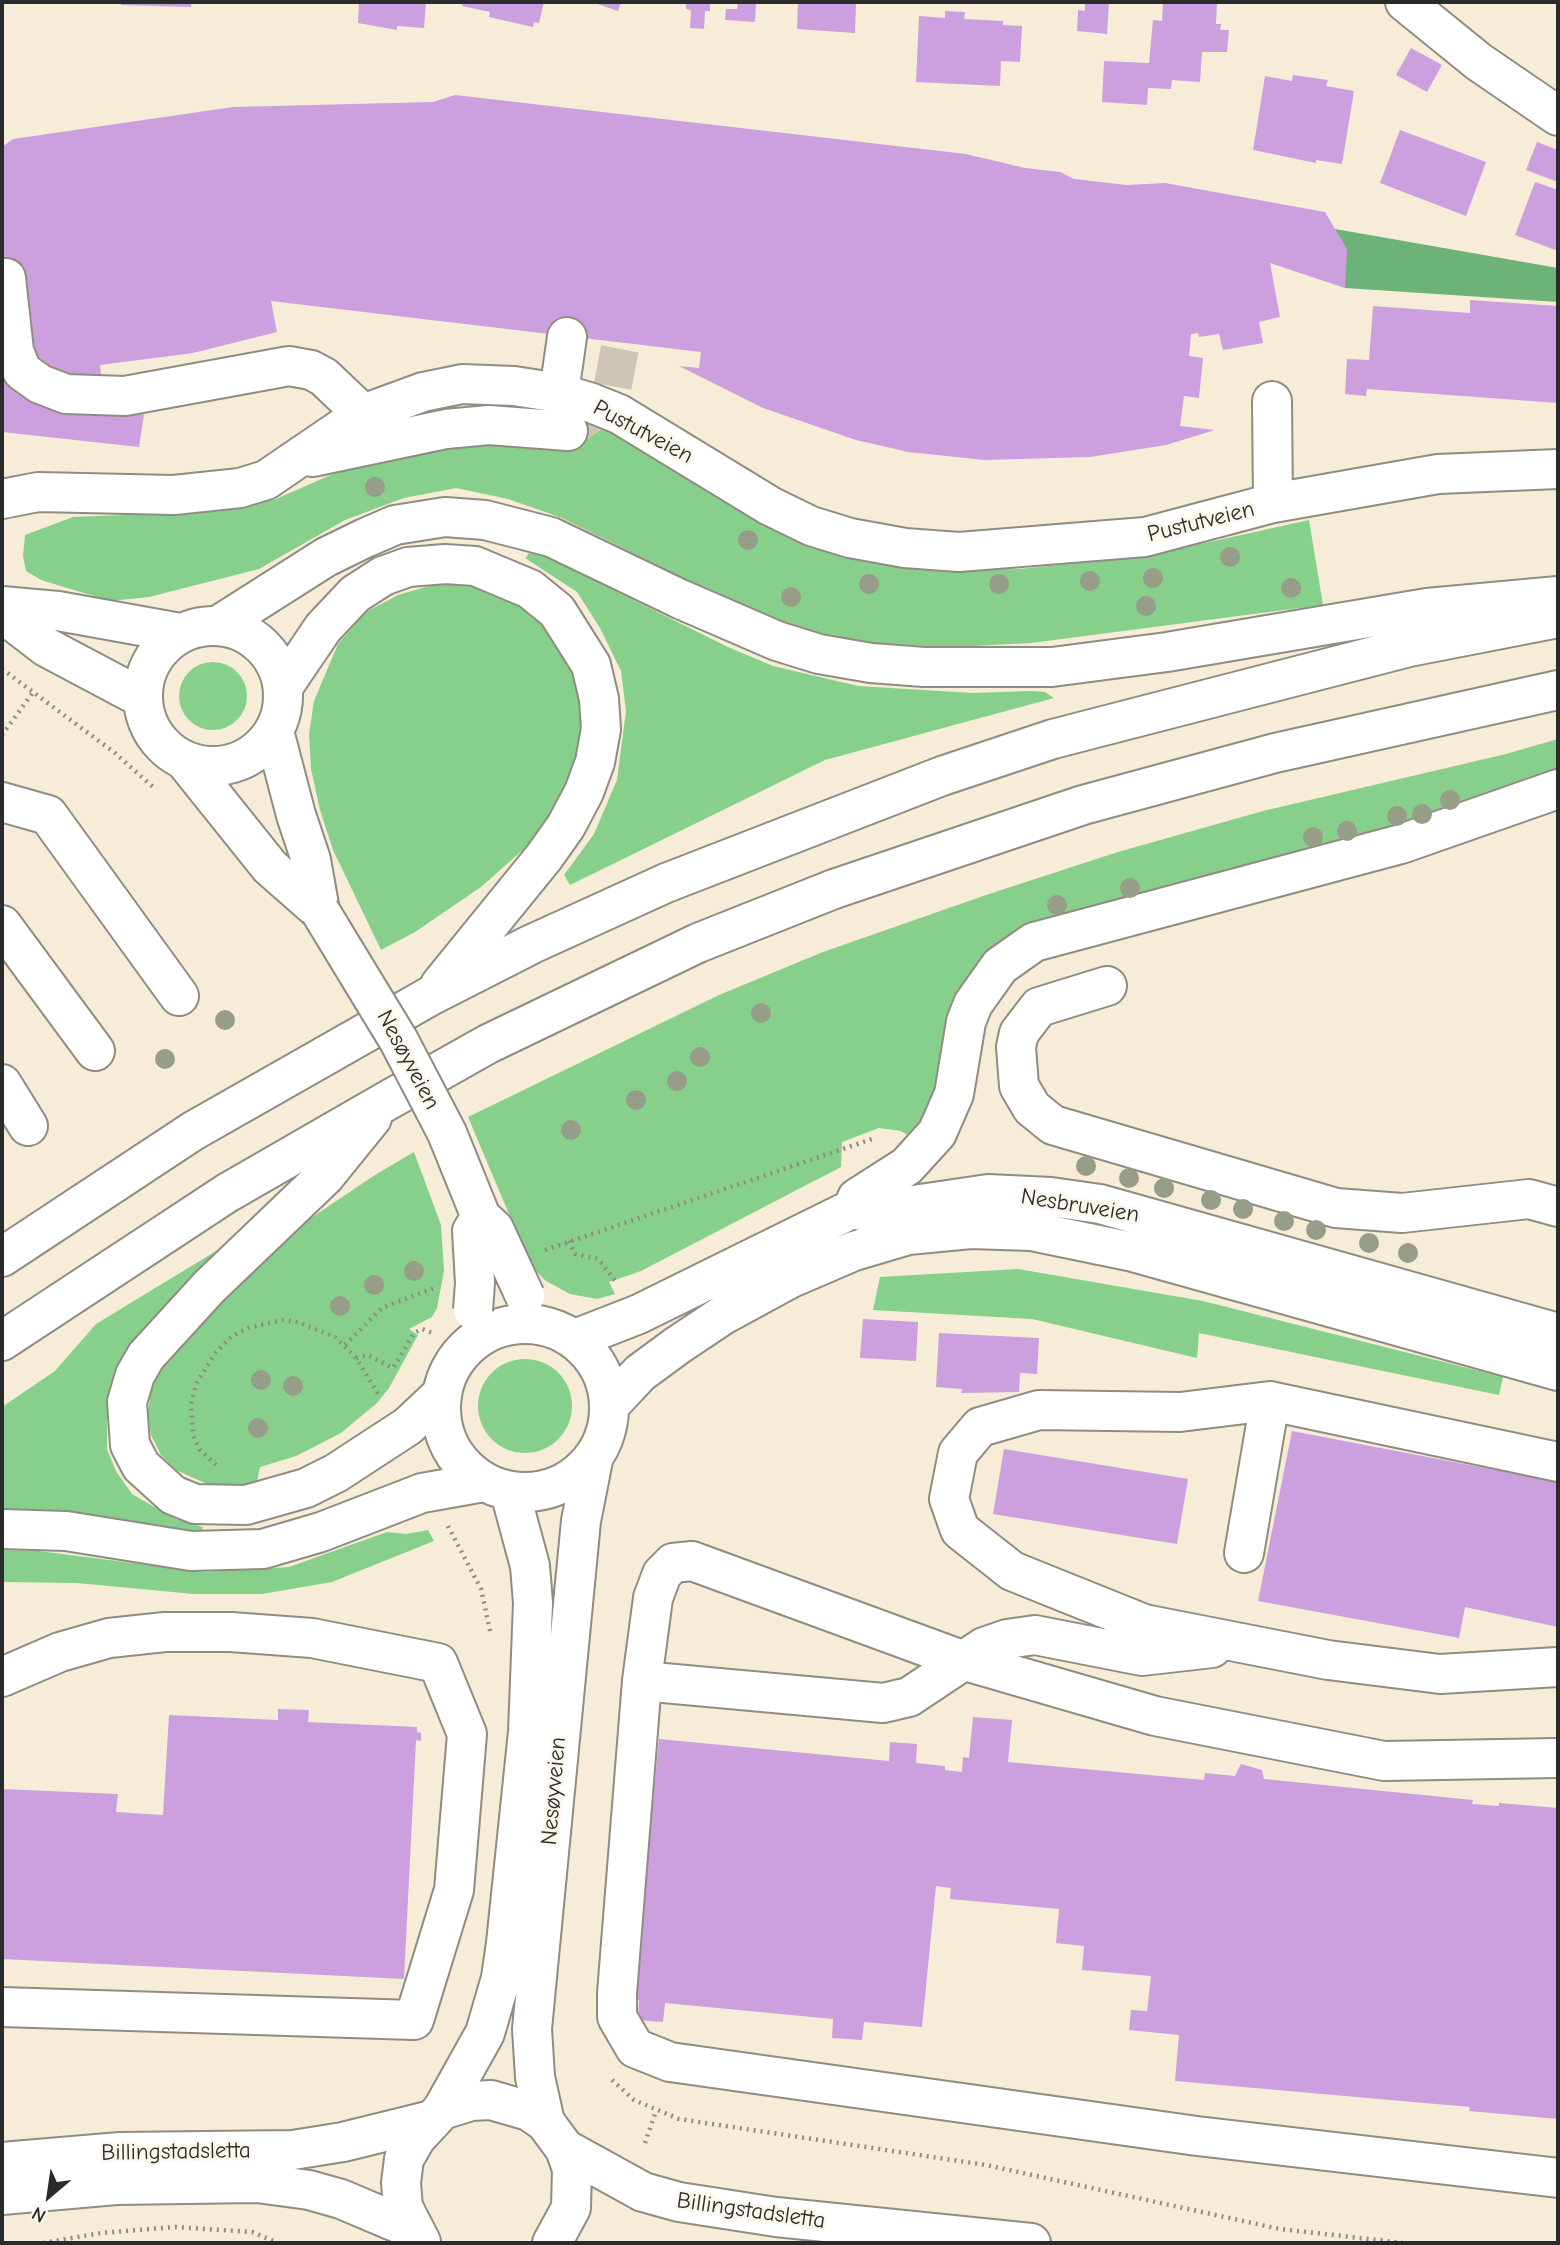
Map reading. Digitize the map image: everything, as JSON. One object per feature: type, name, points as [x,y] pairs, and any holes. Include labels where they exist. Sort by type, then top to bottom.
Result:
[{"type":"main road","points":[[1412,3],[1479,62],[1558,116]]},
{"type":"main road","points":[[6,278],[14,351],[22,371],[40,384],[66,394],[125,396],[289,366],[311,370],[324,377],[363,414]]},
{"type":"main road","points":[[297,461],[446,429],[557,416],[567,337]]},
{"type":"main road","name":"Pustutveien","points":[[7,505],[76,491],[211,494],[266,481],[363,414],[423,392],[463,384],[514,386],[557,416],[620,414],[771,506],[811,526],[850,538],[905,548],[958,552],[1145,537],[1273,503],[1438,474],[1558,469]]},
{"type":"main road","points":[[1272,401],[1273,503]]},
{"type":"main road","points":[[219,625],[326,557],[365,538],[395,525],[445,517],[505,524],[551,537],[680,599],[777,641],[819,654],[871,663],[924,667],[1052,667],[1167,652],[1427,608],[1558,596]]},
{"type":"main road","points":[[283,687],[323,628],[355,594],[383,576],[408,567],[445,564],[475,566],[530,589],[557,611],[592,665],[599,699],[600,729],[595,762],[583,792],[566,825],[544,857],[432,995]]},
{"type":"main road","points":[[2,606],[58,611],[180,633]]},
{"type":"main road","points":[[2,613],[46,647],[142,698]]},
{"type":"main road","points":[[2,1256],[193,1131],[432,995],[532,944],[666,883],[942,776],[1053,739],[1395,650],[1558,618]]},
{"type":"main road","points":[[219,625],[255,639],[278,668],[284,702],[274,731],[253,754],[225,766],[205,766],[185,761],[167,751],[154,735],[145,717],[142,698],[144,678],[152,660],[164,645],[180,633],[199,626],[219,625]]},
{"type":"main road","points":[[2,1341],[227,1193],[385,1102],[488,1044],[685,948],[834,889],[1083,805],[1275,753],[1558,690]]},
{"type":"main road","name":"Nesøyveien","points":[[274,731],[311,860],[320,911]]},
{"type":"main road","name":"Nesøyveien","points":[[185,761],[227,817],[270,867],[320,911],[374,998],[425,1089],[447,1133],[481,1217],[494,1229],[549,1321]]},
{"type":"main road","points":[[852,1209],[857,1198],[907,1166],[937,1133],[954,1094],[966,1022],[973,1004],[999,967],[1023,949],[1073,931],[1401,844],[1558,789]]},
{"type":"main road","points":[[2,802],[48,815],[179,996]]},
{"type":"main road","points":[[2,925],[95,1051]]},
{"type":"main road","points":[[1107,986],[1040,1007],[1019,1033],[1016,1047],[1019,1086],[1032,1108],[1053,1125],[1336,1208],[1402,1213],[1529,1199],[1558,1207]]},
{"type":"main road","points":[[2,1084],[29,1126]]},
{"type":"main road","points":[[385,1102],[325,1176],[209,1287],[146,1356],[135,1376],[127,1402],[130,1445],[148,1474],[173,1495],[195,1504],[246,1505],[306,1488],[336,1473],[408,1426],[442,1394]]},
{"type":"main road","name":"Nesbruveien","points":[[549,1321],[639,1314],[852,1209],[866,1212],[988,1194],[1072,1199],[1145,1216],[1558,1333]]},
{"type":"main road","points":[[481,1217],[472,1231],[475,1283],[473,1310],[450,1340],[451,1369],[442,1394],[442,1420],[449,1445],[464,1466],[497,1487]]},
{"type":"main road","name":"Nesbruveien","points":[[610,1405],[640,1373],[685,1340],[723,1315],[789,1279],[854,1251],[908,1235],[971,1229],[1031,1231],[1123,1249],[1558,1371]]},
{"type":"main road","points":[[2,1529],[66,1531],[191,1551],[263,1549],[321,1532],[422,1493],[497,1487],[544,1491],[571,1480],[593,1460],[606,1434],[610,1405],[604,1378],[590,1355],[549,1321],[503,1327],[484,1335],[450,1340]]},
{"type":"main road","points":[[1558,1462],[1270,1401],[1180,1412],[1039,1410],[980,1427],[958,1453],[949,1499],[960,1530],[1012,1571],[1144,1624],[1238,1643],[1440,1674],[1558,1667]]},
{"type":"main road","points":[[1244,1553],[1270,1401]]},
{"type":"main road","name":"Nesøyveien","points":[[552,2243],[571,2208],[572,2169],[555,2136],[535,2077],[532,2029],[580,1534],[593,1460]]},
{"type":"main road","name":"Nesøyveien","points":[[417,2236],[403,2207],[401,2183],[404,2160],[415,2137],[437,2115],[485,2033],[501,1978],[506,1943],[527,1732],[533,1603],[530,1566],[497,1487]]},
{"type":"main road","points":[[1558,1758],[1384,1761],[1155,1716],[962,1660],[692,1561],[673,1563],[662,1574],[653,1598],[642,1681],[617,1993],[617,2017],[635,2048],[670,2062],[1196,2136],[1558,2178]]},
{"type":"main road","points":[[2,1677],[60,1652],[109,1638],[165,1632],[218,1632],[312,1638],[438,1663],[467,1734],[454,1890],[414,2020],[2,2007]]},
{"type":"main road","points":[[642,1681],[884,1703],[909,1697],[962,1660],[984,1647],[1007,1639],[1035,1635],[1142,1656],[1238,1643]]},
{"type":"main road","name":"Billingstadsletta","points":[[2,2162],[120,2151],[293,2150],[344,2142],[491,2099],[529,2110],[555,2136],[643,2192],[679,2202],[776,2217],[1031,2243]]},
{"type":"main road","name":"Billingstadsletta","points":[[2,2195],[116,2185],[284,2186],[341,2199],[417,2236]]},
{"type":"path","points":[[2,668],[115,753],[163,796]]},
{"type":"path","points":[[2,735],[34,691]]},
{"type":"path","points":[[532,1254],[885,1137]]},
{"type":"path","points":[[569,1241],[575,1254],[598,1259],[614,1281]]},
{"type":"path","points":[[345,1346],[382,1308],[445,1284]]},
{"type":"path","points":[[225,1470],[200,1450],[190,1420],[196,1384],[216,1352],[231,1337],[247,1328],[282,1320],[318,1329],[345,1346],[356,1358],[380,1397]]},
{"type":"path","points":[[356,1358],[368,1355],[393,1368],[414,1333],[422,1329],[450,1340]]},
{"type":"path","points":[[448,1525],[481,1588],[491,1644]]},
{"type":"path","points":[[645,2143],[656,2111]]},
{"type":"path","points":[[1230,2221],[1404,2243]]},
{"type":"path","points":[[43,2243],[101,2233],[175,2227],[252,2232],[278,2243]]},
{"type":"green space","points":[[1335,229],[1558,268],[1558,302],[1345,288]]},
{"type":"green space","points":[[571,417],[598,422],[778,530],[837,555],[895,566],[950,570],[1019,569],[1146,556],[1309,520],[1323,605],[1031,643],[935,648],[876,645],[818,635],[762,617],[562,518],[508,499],[456,488],[404,498],[345,520],[259,569],[149,597],[110,601],[41,580],[26,571],[23,556],[25,535],[73,517],[222,511],[276,499],[374,456]]},
{"type":"green space","points":[[532,550],[728,647],[773,666],[858,686],[973,693],[1030,691],[1045,692],[1054,698],[825,760],[570,885],[564,875],[594,834],[617,780],[626,711],[621,671],[600,628],[577,592],[525,558]]},
{"type":"green space","points":[[436,584],[464,584],[486,588],[529,608],[566,650],[583,702],[579,761],[543,829],[525,848],[481,887],[415,932],[381,950],[333,850],[311,769],[309,734],[314,701],[338,644],[366,612],[398,595]]},
{"type":"green space","points":[[220,662],[241,677],[247,689],[245,709],[237,720],[220,730],[206,730],[189,720],[181,709],[179,689],[189,672],[200,664]]},
{"type":"green space","points":[[1558,739],[1558,775],[1523,789],[1022,934],[945,1073],[914,1139],[901,1131],[879,1128],[842,1142],[841,1167],[641,1271],[609,1282],[615,1294],[597,1299],[570,1294],[546,1281],[531,1266],[468,1117],[719,995],[823,952],[989,894],[1118,852],[1263,811],[1506,754]]},
{"type":"green space","points":[[414,1152],[441,1225],[444,1271],[437,1308],[432,1317],[409,1329],[418,1335],[389,1388],[377,1403],[341,1433],[296,1456],[260,1467],[256,1486],[224,1487],[207,1484],[176,1470],[161,1455],[151,1435],[148,1413],[151,1389],[163,1366],[191,1326],[276,1246],[311,1218]]},
{"type":"green space","points":[[226,1245],[144,1330],[116,1371],[107,1406],[107,1449],[116,1471],[132,1494],[175,1519],[203,1527],[200,1535],[2,1511],[2,1407],[55,1371],[96,1324]]},
{"type":"green space","points":[[1018,1269],[1203,1301],[1503,1377],[1499,1395],[1199,1333],[1197,1358],[1032,1319],[873,1310],[880,1277]]},
{"type":"green space","points":[[525,1359],[543,1363],[558,1373],[568,1388],[572,1406],[568,1424],[558,1439],[543,1449],[525,1453],[507,1449],[492,1439],[482,1424],[478,1406],[482,1388],[492,1373],[507,1363]]},
{"type":"green space","points":[[428,1530],[434,1541],[332,1582],[262,1594],[194,1594],[77,1583],[2,1582],[2,1550],[39,1551],[203,1572],[289,1567],[387,1532],[406,1534]]},
{"type":"building","points":[[121,2],[191,2],[191,7],[121,5]]},
{"type":"building","points":[[359,2],[426,2],[424,28],[397,26],[397,30],[358,23]]},
{"type":"building","points":[[463,2],[544,2],[539,23],[534,22],[533,27],[489,17],[490,12],[462,6]]},
{"type":"building","points":[[592,2],[621,2],[618,11]]},
{"type":"building","points":[[686,2],[710,2],[710,11],[705,11],[704,29],[690,28],[691,10],[686,9]]},
{"type":"building","points":[[738,2],[756,2],[755,22],[725,20],[726,9],[737,9]]},
{"type":"building","points":[[798,2],[856,2],[855,33],[797,29]]},
{"type":"building","points":[[1085,2],[1109,2],[1107,34],[1077,31],[1078,10],[1085,11]]},
{"type":"building","points":[[1163,2],[1217,2],[1216,24],[1221,24],[1220,30],[1229,30],[1227,52],[1202,52],[1200,82],[1172,80],[1171,89],[1148,88],[1147,105],[1102,102],[1104,61],[1149,63],[1153,20],[1162,21]]},
{"type":"building","points":[[945,11],[965,12],[964,19],[1003,21],[1003,25],[1022,26],[1020,62],[1001,61],[1000,86],[916,82],[919,16],[945,18]]},
{"type":"building","points":[[1411,48],[1442,65],[1427,92],[1396,75]]},
{"type":"building","points":[[1293,75],[1328,80],[1326,86],[1354,91],[1342,164],[1316,160],[1316,163],[1253,150],[1265,76],[1292,81]]},
{"type":"building","points":[[455,95],[966,154],[1025,168],[1060,172],[1074,179],[1127,185],[1165,183],[1325,212],[1347,249],[1345,288],[1270,263],[1280,317],[1259,322],[1263,343],[1223,350],[1219,334],[1199,337],[1198,333],[1191,334],[1189,356],[1203,358],[1199,398],[1184,396],[1180,426],[1215,430],[1166,445],[1090,457],[985,460],[908,452],[856,440],[763,408],[679,366],[699,368],[701,352],[271,301],[277,332],[193,353],[100,365],[102,384],[144,415],[139,447],[2,432],[2,147],[13,139],[233,107],[433,102]]},
{"type":"building","points":[[1400,130],[1486,162],[1466,216],[1380,183]]},
{"type":"building","points":[[1537,142],[1558,150],[1558,182],[1526,170]]},
{"type":"building","points":[[1535,182],[1558,190],[1558,251],[1515,235]]},
{"type":"building","points":[[1470,300],[1558,306],[1558,403],[1367,389],[1366,396],[1345,394],[1347,359],[1369,360],[1373,306],[1470,313]]},
{"type":"building","points":[[863,1319],[918,1322],[916,1361],[860,1358]]},
{"type":"building","points":[[939,1333],[1039,1338],[1037,1374],[1020,1373],[1019,1392],[961,1393],[962,1389],[936,1387]]},
{"type":"building","points":[[1292,1431],[1558,1482],[1558,1627],[1465,1607],[1459,1638],[1258,1601]]},
{"type":"building","points":[[1004,1449],[1188,1479],[1177,1544],[993,1514]]},
{"type":"building","points":[[278,1709],[309,1710],[308,1722],[417,1727],[417,1732],[421,1733],[421,1741],[416,1740],[404,1979],[2,1959],[2,1789],[118,1794],[116,1812],[163,1815],[169,1715],[278,1720]]},
{"type":"building","points":[[973,1717],[1012,1720],[1008,1762],[1204,1780],[1205,1773],[1235,1776],[1241,1764],[1262,1770],[1264,1779],[1473,1800],[1472,1804],[1499,1806],[1499,1803],[1558,1808],[1558,2119],[1469,2111],[1470,2107],[1175,2081],[1179,2035],[1129,2030],[1131,2010],[1147,2011],[1151,1976],[1082,1970],[1084,1946],[1056,1943],[1059,1909],[950,1899],[951,1888],[936,1886],[922,2027],[864,2022],[862,2040],[832,2038],[833,2019],[665,2003],[663,2022],[638,2020],[639,2000],[634,2000],[659,1739],[889,1761],[890,1742],[917,1744],[916,1763],[945,1766],[945,1770],[962,1772],[963,1757],[969,1758]]},
{"type":"tunnel","points":[[575,425],[610,400],[621,343]]}]
